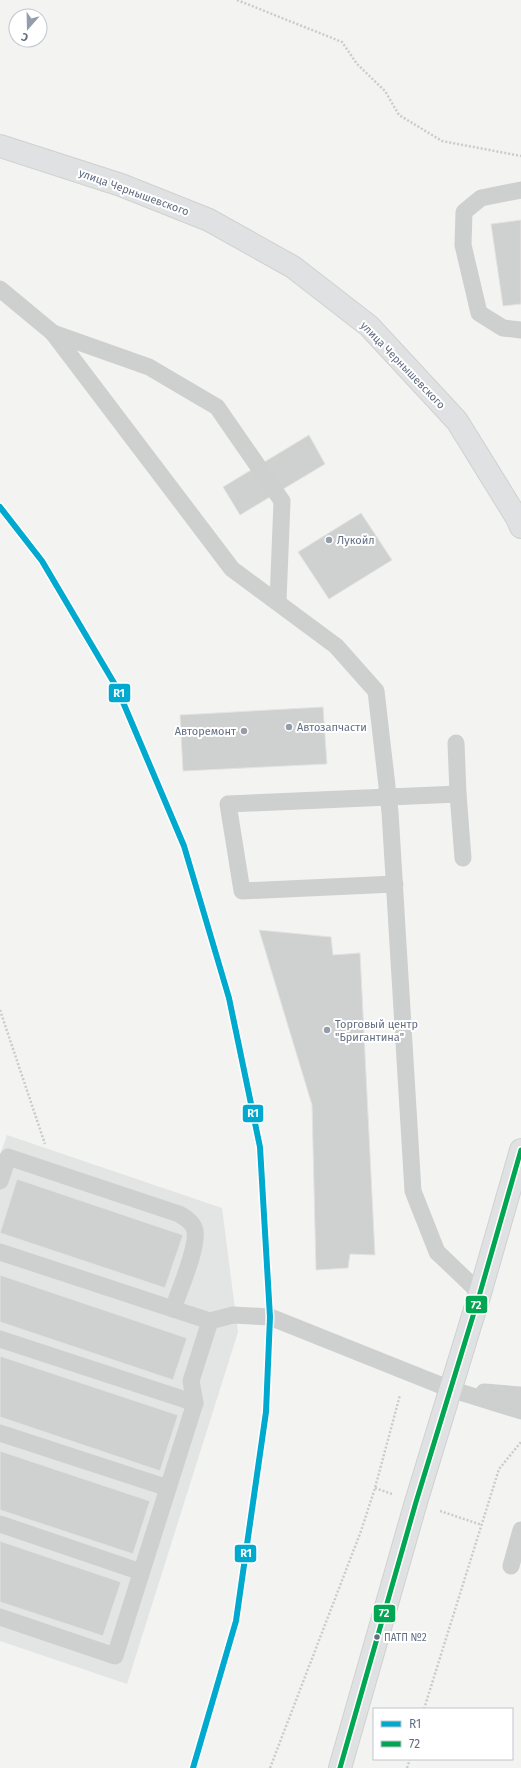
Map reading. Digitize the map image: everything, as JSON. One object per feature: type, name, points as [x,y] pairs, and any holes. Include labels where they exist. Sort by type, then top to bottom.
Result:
[{"type":"main road","name":"улица Чернышевского","points":[[0,146],[121,185],[209,220],[294,267],[369,326],[457,421],[517,518],[521,527]]},
{"type":"main road","points":[[340,1768],[416,1502],[480,1293],[521,1150]]},
{"type":"lane","points":[[521,190],[481,198],[464,212],[464,245],[479,313],[503,328],[521,330]]},
{"type":"lane","points":[[0,289],[54,333],[232,569],[336,646],[376,691],[389,797],[414,1191],[437,1252],[480,1293]]},
{"type":"lane","points":[[54,333],[148,367],[217,407],[282,501],[278,602]]},
{"type":"lane","points":[[456,742],[463,858]]},
{"type":"lane","points":[[395,884],[242,891],[228,804],[458,794]]},
{"type":"lane","points":[[0,1182],[8,1157],[179,1214],[190,1221],[195,1230],[195,1243],[173,1309]]},
{"type":"lane","points":[[0,1252],[210,1321],[233,1314],[270,1317],[450,1389],[521,1411]]},
{"type":"lane","points":[[0,1617],[115,1656],[195,1403],[191,1381],[210,1321]]},
{"type":"lane","points":[[0,1339],[195,1403]]},
{"type":"lane","points":[[450,1389],[521,1395]]},
{"type":"lane","points":[[0,1433],[168,1488]]},
{"type":"lane","points":[[0,1524],[141,1572]]},
{"type":"lane","points":[[511,1566],[521,1530]]},
{"type":"path","points":[[237,0],[342,42],[357,64],[385,91],[399,116],[442,141],[521,156]]},
{"type":"path","points":[[0,1010],[54,1172]]},
{"type":"path","points":[[270,1768],[361,1530],[375,1488],[406,1371]]},
{"type":"path","points":[[424,1708],[500,1469],[521,1442]]},
{"type":"shaded area","points":[[7,1135],[222,1208],[238,1332],[127,1684],[0,1641],[0,1155]]},
{"type":"building","points":[[521,220],[521,304],[503,306],[491,224]]},
{"type":"building","points":[[309,435],[325,464],[240,515],[223,487]]},
{"type":"building","points":[[361,513],[392,560],[329,599],[298,552]]},
{"type":"building","points":[[323,707],[327,764],[183,771],[180,715]]},
{"type":"building","name":"Торговый центр \"Бригантина\"","points":[[259,930],[331,937],[333,955],[360,953],[375,1255],[350,1254],[348,1268],[316,1270],[312,1105]]},
{"type":"building","points":[[17,1179],[183,1235],[165,1288],[0,1233]]},
{"type":"building","points":[[0,1275],[187,1338],[173,1380],[0,1322]]},
{"type":"building","points":[[0,1356],[178,1415],[160,1471],[0,1417]]},
{"type":"building","points":[[0,1451],[150,1501],[133,1554],[0,1510]]},
{"type":"building","points":[[0,1541],[121,1582],[103,1636],[0,1602]]},
{"type":"transit line","name":"R1","points":[[0,507],[42,561],[117,688],[184,846],[229,998],[260,1147],[270,1317],[266,1412],[236,1621],[193,1768]]},
{"type":"transit line","name":"72","points":[[340,1768],[416,1502],[480,1293],[521,1150]]},
{"type":"place","name":"Лукойл","points":[[329,540]]},
{"type":"place","name":"Автозапчасти","points":[[289,727]]},
{"type":"place","name":"Авторемонт","points":[[244,731]]},
{"type":"place","name":"Торговый центр \"Бригантина\"","points":[[327,1030]]},
{"type":"place","name":"ПАТП №2","points":[[377,1637]]}]
